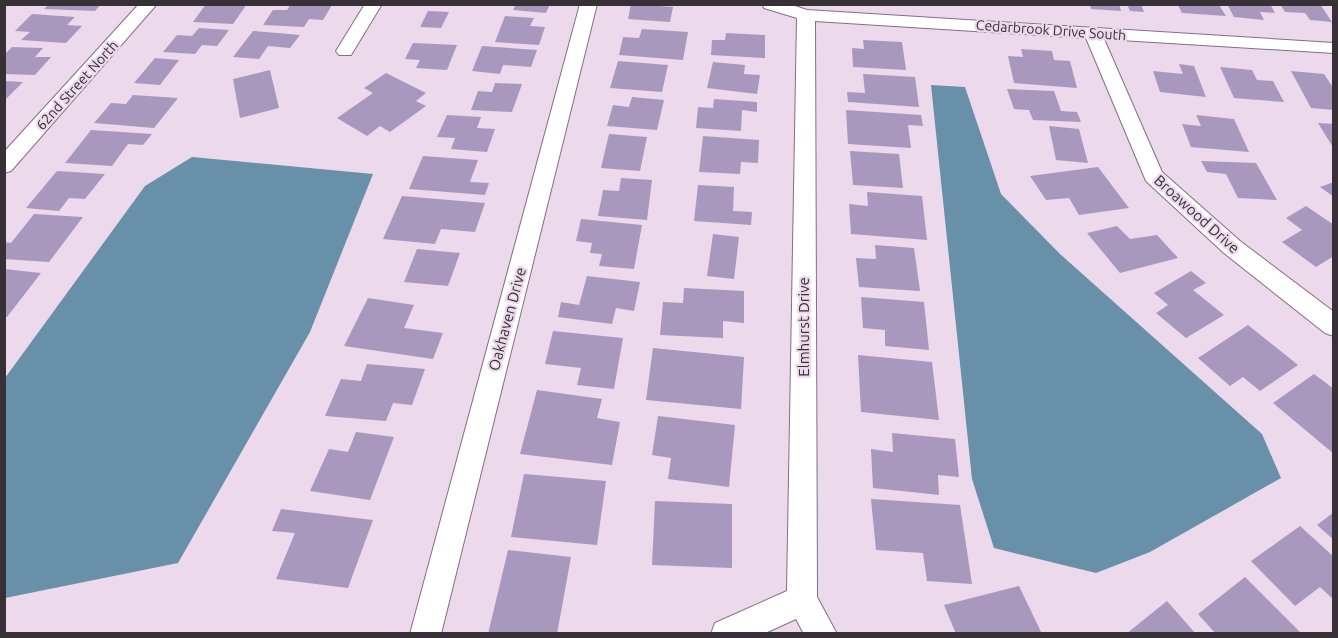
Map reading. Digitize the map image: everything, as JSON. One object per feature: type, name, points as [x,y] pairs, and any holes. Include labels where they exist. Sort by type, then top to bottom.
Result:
[{"type":"street","name":"62nd Street North","points":[[4,166],[148,4]]},
{"type":"street","points":[[345,51],[374,4]]},
{"type":"street","name":"Oakhaven Drive","points":[[425,633],[590,4]]},
{"type":"street","name":"Cedarbrook Drive South","points":[[770,4],[806,15],[1334,48]]},
{"type":"street","name":"Elmhurst Drive","points":[[802,600],[806,15]]},
{"type":"street","name":"Broawood Drive","points":[[1094,33],[1153,176],[1232,247],[1334,326]]},
{"type":"street","points":[[726,633],[802,600],[822,633]]},
{"type":"water","points":[[931,85],[965,87],[1001,194],[1060,254],[1262,434],[1281,478],[1150,552],[1096,573],[994,548],[972,479]]},
{"type":"water","points":[[192,157],[373,174],[310,332],[178,563],[5,598],[5,378],[145,186]]},
{"type":"building","points":[[49,4],[101,4],[95,11],[44,9]]},
{"type":"building","points":[[206,4],[247,4],[233,24],[193,22]]},
{"type":"building","points":[[291,4],[332,5],[323,20],[309,19],[304,27],[263,25],[273,10],[287,10]]},
{"type":"building","points":[[516,4],[550,4],[546,13],[513,10]]},
{"type":"building","points":[[631,4],[673,7],[670,22],[628,19]]},
{"type":"building","points":[[1090,4],[1119,4],[1121,11],[1091,9]]},
{"type":"building","points":[[1127,4],[1141,4],[1144,12],[1130,11]]},
{"type":"building","points":[[1227,4],[1270,4],[1275,13],[1260,12],[1264,20],[1234,17]]},
{"type":"building","points":[[1280,4],[1320,4],[1332,22],[1310,20],[1305,13],[1285,12]]},
{"type":"building","points":[[1178,5],[1219,5],[1226,16],[1182,13]]},
{"type":"building","points":[[428,11],[449,12],[441,28],[420,27]]},
{"type":"building","points":[[32,14],[75,17],[67,25],[82,26],[66,43],[21,40],[30,32],[15,31]]},
{"type":"building","points":[[505,16],[534,18],[530,26],[545,27],[539,45],[495,42]]},
{"type":"building","points":[[199,28],[229,30],[217,46],[202,45],[195,54],[163,52],[177,35],[192,36]]},
{"type":"building","points":[[642,29],[688,32],[683,60],[619,55],[623,37],[639,38]]},
{"type":"building","points":[[253,31],[300,35],[290,48],[268,46],[259,59],[233,57]]},
{"type":"building","points":[[726,33],[765,35],[765,58],[711,55],[712,40],[725,40]]},
{"type":"building","points":[[863,40],[902,42],[906,70],[853,67],[852,48],[864,49]]},
{"type":"building","points":[[413,43],[457,45],[447,70],[416,68],[420,60],[405,59]]},
{"type":"building","points":[[482,46],[537,50],[531,67],[503,65],[500,74],[472,71]]},
{"type":"building","points":[[12,47],[43,48],[35,57],[51,57],[35,75],[4,74],[4,55]]},
{"type":"building","points":[[1021,49],[1052,51],[1054,60],[1070,61],[1077,88],[1014,83],[1008,56],[1023,57]]},
{"type":"building","points":[[155,58],[179,60],[160,85],[134,83]]},
{"type":"building","points":[[618,61],[668,65],[662,92],[610,88]]},
{"type":"building","points":[[713,62],[745,65],[744,74],[760,75],[757,94],[707,88]]},
{"type":"building","points":[[1179,64],[1194,66],[1206,97],[1160,92],[1153,71],[1183,74]]},
{"type":"building","points":[[1220,67],[1252,70],[1257,80],[1273,81],[1284,102],[1234,98]]},
{"type":"building","points":[[270,70],[279,108],[240,118],[233,79]]},
{"type":"building","points":[[1291,71],[1324,74],[1334,89],[1334,110],[1311,108]]},
{"type":"building","points":[[386,73],[426,93],[416,101],[426,106],[390,132],[380,126],[367,136],[337,118],[373,93],[364,88]]},
{"type":"building","points":[[863,74],[915,77],[919,107],[848,102],[847,92],[865,93]]},
{"type":"building","points":[[4,81],[23,82],[4,101]]},
{"type":"building","points":[[495,83],[522,84],[512,112],[471,110],[478,91],[492,92]]},
{"type":"building","points":[[1007,89],[1054,91],[1061,111],[1077,112],[1081,122],[1033,120],[1029,110],[1014,109]]},
{"type":"building","points":[[133,95],[178,98],[154,128],[94,123],[111,103],[126,104]]},
{"type":"building","points":[[632,97],[664,100],[657,130],[607,126],[613,105],[629,107]]},
{"type":"building","points":[[714,99],[757,102],[757,112],[742,110],[741,131],[696,128],[698,107],[713,108]]},
{"type":"building","points":[[846,110],[921,115],[923,126],[908,125],[911,148],[848,144]]},
{"type":"building","points":[[447,115],[481,117],[477,128],[495,129],[487,152],[451,149],[455,138],[437,137]]},
{"type":"building","points":[[1196,115],[1234,119],[1249,152],[1191,147],[1182,124],[1201,126]]},
{"type":"building","points":[[1318,123],[1334,124],[1334,149]]},
{"type":"building","points":[[1049,126],[1079,129],[1088,163],[1056,160]]},
{"type":"building","points":[[91,130],[152,134],[143,145],[128,144],[112,166],[65,163]]},
{"type":"building","points":[[609,134],[647,137],[640,171],[601,168]]},
{"type":"building","points":[[703,136],[759,140],[758,163],[741,162],[740,174],[699,172]]},
{"type":"building","points":[[850,151],[899,154],[903,188],[853,185]]},
{"type":"building","points":[[423,156],[478,160],[470,182],[489,183],[485,195],[409,189]]},
{"type":"building","points":[[1201,161],[1256,163],[1277,200],[1238,198],[1226,174],[1207,172]]},
{"type":"building","points":[[1098,167],[1129,208],[1079,215],[1069,198],[1046,200],[1030,176]]},
{"type":"building","points":[[57,171],[105,174],[85,199],[69,198],[59,211],[26,208]]},
{"type":"building","points":[[621,178],[652,180],[647,220],[598,216],[603,190],[619,191]]},
{"type":"building","points":[[1334,182],[1334,197],[1320,187]]},
{"type":"building","points":[[698,185],[734,187],[733,211],[752,212],[751,225],[694,221]]},
{"type":"building","points":[[867,192],[922,196],[927,240],[851,234],[849,204],[868,206]]},
{"type":"building","points":[[402,196],[485,203],[475,232],[441,229],[435,244],[383,239]]},
{"type":"building","points":[[1306,206],[1334,225],[1334,256],[1316,267],[1282,242],[1302,230],[1286,218]]},
{"type":"building","points":[[34,214],[83,217],[49,262],[4,259],[4,242],[11,243]]},
{"type":"building","points":[[581,219],[642,225],[634,269],[599,266],[602,254],[590,253],[592,243],[576,241]]},
{"type":"building","points":[[1117,226],[1130,239],[1157,235],[1178,258],[1120,273],[1087,233]]},
{"type":"building","points":[[713,234],[739,237],[734,279],[707,276]]},
{"type":"building","points":[[875,245],[914,248],[920,291],[859,287],[856,258],[876,259]]},
{"type":"building","points":[[417,249],[460,253],[448,286],[404,282]]},
{"type":"building","points":[[4,269],[41,273],[7,317],[4,316]]},
{"type":"building","points":[[1191,271],[1206,283],[1193,290],[1224,315],[1186,338],[1156,313],[1168,305],[1154,293]]},
{"type":"building","points":[[587,276],[640,282],[634,311],[616,308],[612,324],[558,317],[561,302],[579,305]]},
{"type":"building","points":[[684,288],[744,291],[744,323],[723,321],[723,338],[660,335],[663,302],[683,303]]},
{"type":"building","points":[[861,297],[924,302],[929,350],[885,346],[885,330],[863,328]]},
{"type":"building","points":[[368,298],[414,305],[404,328],[443,333],[433,359],[344,346]]},
{"type":"building","points":[[1248,325],[1298,365],[1260,391],[1243,377],[1230,386],[1198,358]]},
{"type":"building","points":[[553,331],[623,338],[614,389],[577,385],[581,368],[545,364]]},
{"type":"building","points":[[653,348],[744,357],[741,409],[646,400]]},
{"type":"building","points":[[858,355],[932,362],[939,420],[861,412]]},
{"type":"building","points":[[367,364],[425,369],[412,405],[393,403],[386,421],[325,416],[341,379],[361,381]]},
{"type":"building","points":[[1314,374],[1334,389],[1334,454],[1273,403]]},
{"type":"building","points":[[537,390],[602,399],[597,418],[620,422],[612,465],[520,454]]},
{"type":"building","points":[[658,416],[735,425],[729,487],[668,479],[671,458],[652,455]]},
{"type":"building","points":[[356,432],[394,437],[370,500],[310,491],[329,449],[348,452]]},
{"type":"building","points":[[892,433],[955,439],[959,477],[938,475],[939,495],[873,488],[871,449],[893,452]]},
{"type":"building","points":[[524,474],[606,481],[597,545],[511,537]]},
{"type":"building","points":[[871,499],[960,505],[972,584],[927,581],[923,553],[876,550]]},
{"type":"building","points":[[655,501],[732,504],[732,568],[652,565]]},
{"type":"building","points":[[281,509],[373,520],[348,588],[276,579],[295,533],[272,531]]},
{"type":"building","points":[[1334,512],[1334,540],[1317,525]]},
{"type":"building","points":[[1300,526],[1334,557],[1334,600],[1320,587],[1295,606],[1251,561]]},
{"type":"building","points":[[508,550],[571,557],[557,634],[488,634]]},
{"type":"building","points":[[1245,577],[1302,634],[1216,634],[1198,614]]},
{"type":"building","points":[[1019,586],[1042,634],[956,634],[944,605]]},
{"type":"building","points":[[1167,601],[1196,634],[1126,634]]}]
